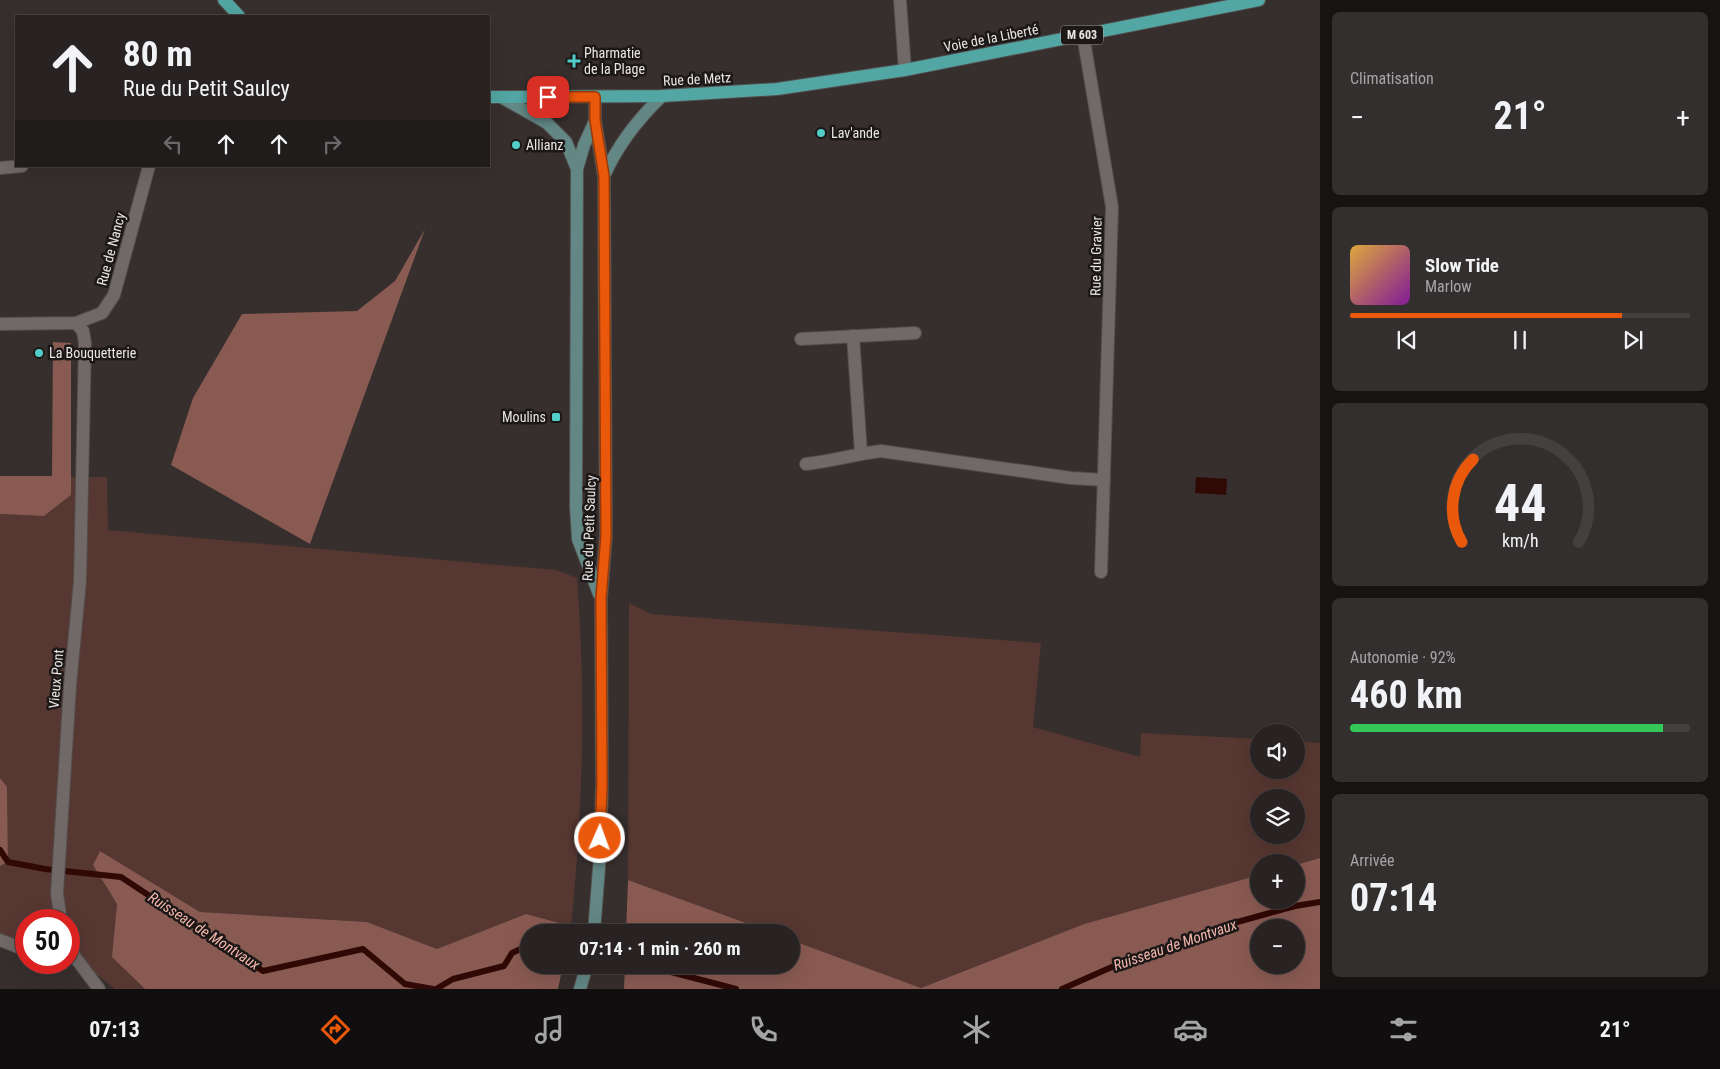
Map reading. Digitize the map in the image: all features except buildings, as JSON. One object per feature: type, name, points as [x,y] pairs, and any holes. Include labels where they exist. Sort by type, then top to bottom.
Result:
[{"type":"main road","points":[[224,0],[238,15]]},
{"type":"main road","name":"Voie de la Liberté","points":[[905,70],[1259,0]]},
{"type":"main road","name":"Rue de Metz","points":[[495,97],[662,96],[777,89],[905,70]]},
{"type":"main road","name":"Rue du Petit Saulcy","points":[[604,176],[622,139],[642,115],[662,96]]},
{"type":"main road","name":"Rue du Petit Saulcy","points":[[495,97],[547,123],[566,142],[577,169]]},
{"type":"main road","name":"Rue du Petit Saulcy","points":[[595,97],[595,120],[604,176],[606,536],[601,598]]},
{"type":"main road","name":"Rue du Petit Saulcy","points":[[595,120],[584,145],[577,169],[577,523],[578,539],[601,598]]},
{"type":"main road","points":[[595,924],[600,855],[602,785],[601,598]]},
{"type":"main road","points":[[580,989],[584,974]]},
{"type":"street","points":[[900,0],[905,70]]},
{"type":"street","name":"Rue du Gravier","points":[[1083,35],[1112,207],[1101,572]]},
{"type":"street","points":[[0,168],[15,167]]},
{"type":"street","name":"Rue de Nancy","points":[[76,323],[102,313],[114,295],[149,167]]},
{"type":"street","points":[[0,324],[76,323]]},
{"type":"street","name":"Vieux Pont","points":[[59,909],[57,894],[70,686],[80,581],[85,343],[83,332],[76,323]]},
{"type":"street","points":[[801,339],[915,332]]},
{"type":"street","points":[[853,336],[861,454]]},
{"type":"street","points":[[806,464],[881,451],[1071,478],[1104,480]]},
{"type":"street","points":[[0,940],[15,946]]},
{"type":"street","points":[[80,966],[99,989]]},
{"type":"shaded area","points":[[425,229],[310,544],[171,465],[193,398],[242,314],[357,311],[395,281]]},
{"type":"shaded area","points":[[53,342],[71,343],[71,495],[44,516],[0,514],[0,476],[52,476]]},
{"type":"shaded area","points":[[71,477],[107,477],[108,530],[556,570],[577,578],[582,665],[582,752],[581,796],[571,924],[564,924],[526,914],[437,949],[367,922],[200,912],[100,851],[93,865],[117,904],[113,957],[145,989],[115,989],[80,961],[80,909],[15,909],[15,946],[0,940],[0,866],[8,861],[7,787],[0,778],[0,514],[44,516],[71,495]]},
{"type":"shaded area","points":[[1196,477],[1227,479],[1226,495],[1195,493]]},
{"type":"shaded area","points":[[629,603],[651,614],[1041,643],[1033,727],[1140,757],[1141,733],[1250,739],[1250,779],[1305,779],[1305,742],[1320,743],[1320,858],[1305,862],[1305,854],[1250,854],[1250,878],[1084,924],[921,988],[800,943],[800,924],[749,924],[628,880]]},
{"type":"shaded area","points":[[0,778],[7,787],[8,862],[0,866]]},
{"type":"shaded area","points":[[100,851],[200,912],[367,922],[437,949],[526,914],[564,924],[520,924],[520,974],[561,974],[558,989],[145,989],[112,957],[117,904],[93,865]]},
{"type":"shaded area","points":[[1320,858],[1320,989],[624,989],[625,974],[800,974],[800,943],[921,988],[1084,924],[1250,878],[1250,909],[1305,909],[1305,862]]},
{"type":"shaded area","points":[[628,880],[749,924],[626,924]]},
{"type":"waterway","name":"Ruisseau de Montvaux","points":[[0,850],[8,862],[45,869],[121,877],[263,971],[363,949],[405,984],[433,989]]},
{"type":"waterway","name":"Ruisseau de Montvaux","points":[[1062,989],[1130,959],[1166,951],[1223,926],[1295,906],[1320,902]]},
{"type":"waterway","name":"Ruisseau de Montvaux","points":[[436,989],[453,979],[504,966],[512,953],[520,949]]},
{"type":"waterway","name":"Ruisseau de Montvaux","points":[[678,974],[736,989]]},
{"type":"place","name":"Pharmatie de la Plage","points":[[574,61]]},
{"type":"place","name":"Lav'ande","points":[[821,133]]},
{"type":"place","name":"Allianz","points":[[516,145]]},
{"type":"place","name":"La Bouquetterie","points":[[39,353]]},
{"type":"place","name":"Moulins","points":[[556,417]]},
{"type":"route","points":[[548,97],[595,97],[595,120],[604,176],[606,536],[601,598],[602,785],[600,838]]}]
